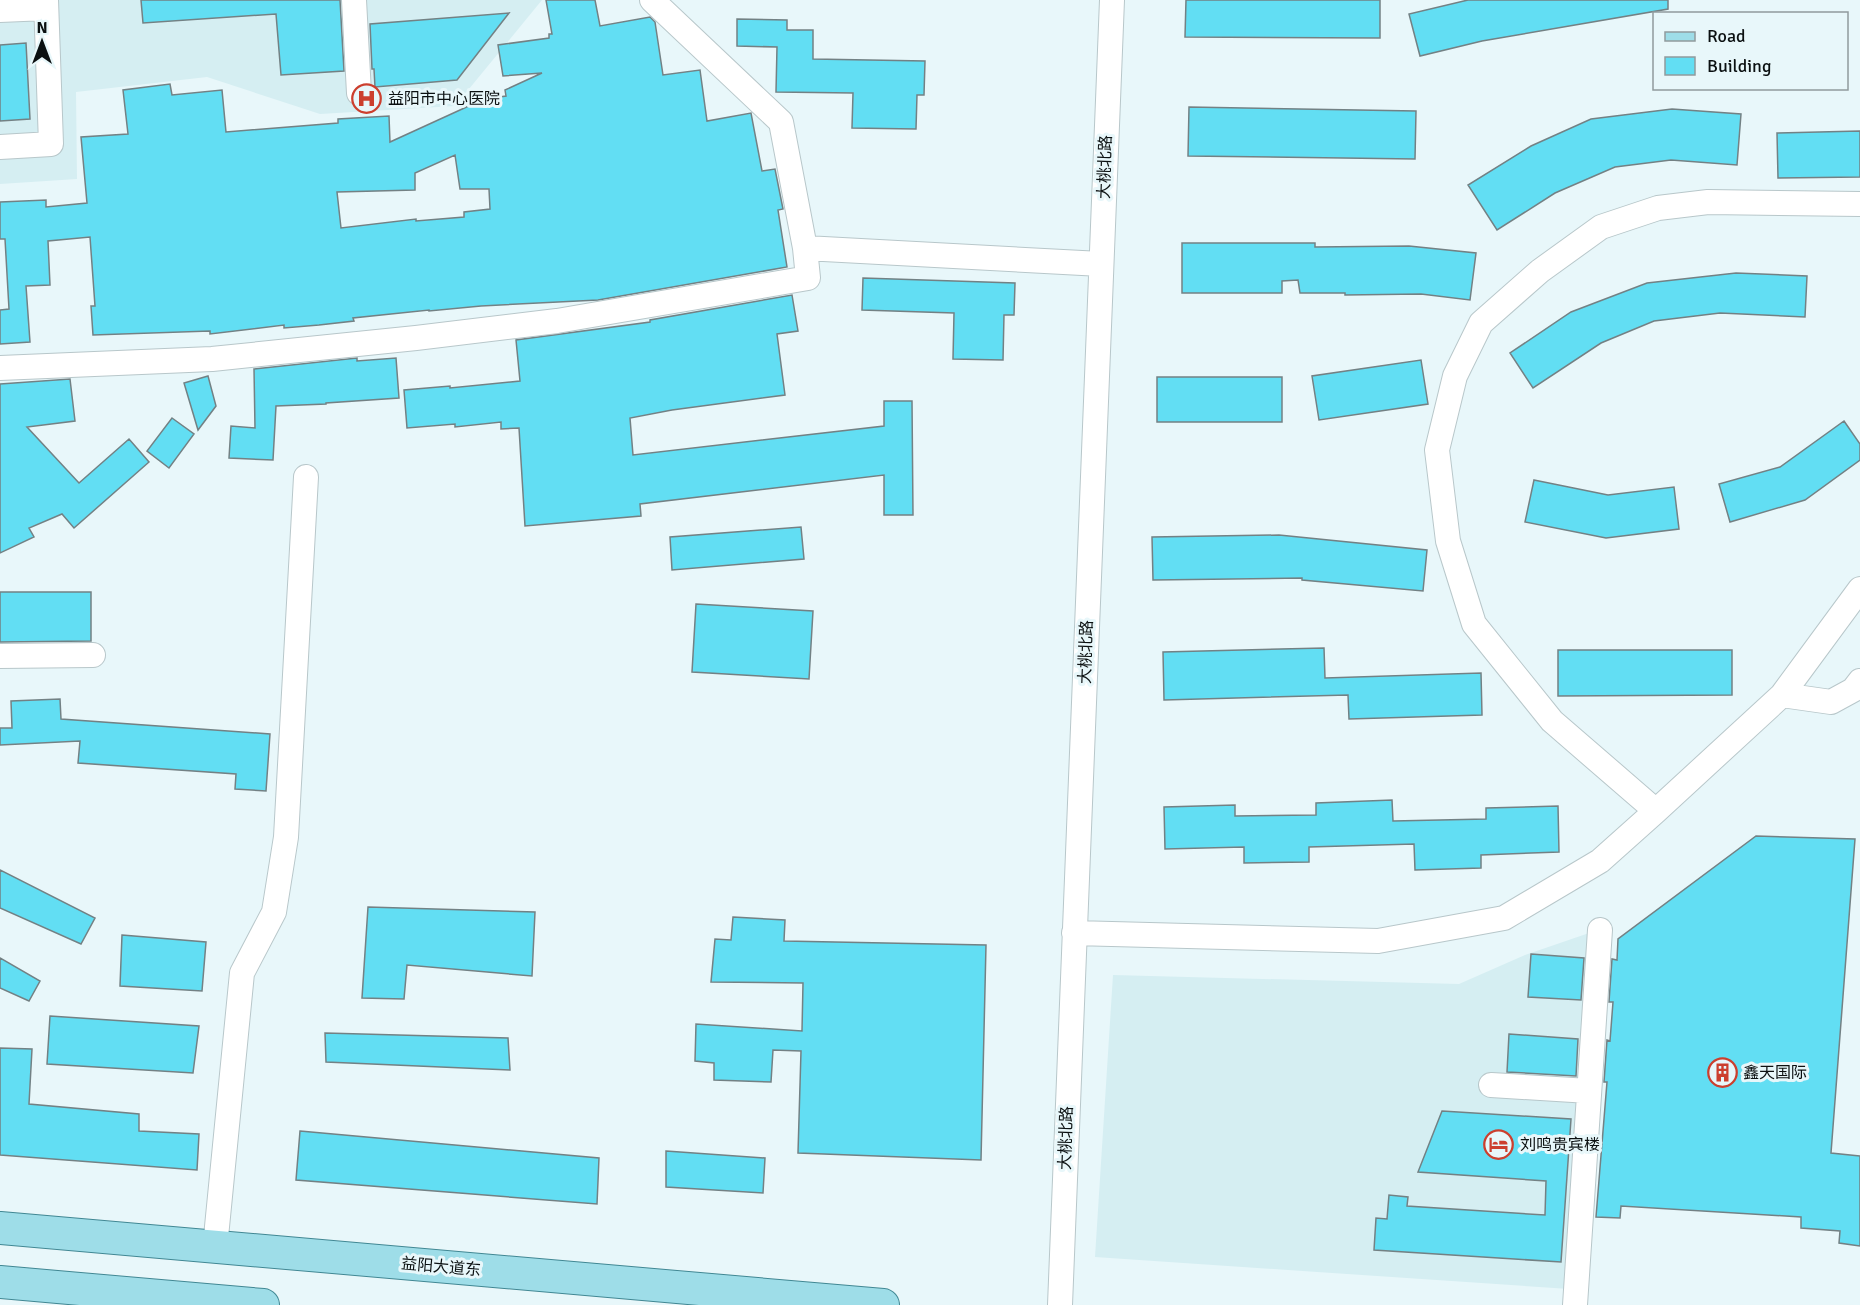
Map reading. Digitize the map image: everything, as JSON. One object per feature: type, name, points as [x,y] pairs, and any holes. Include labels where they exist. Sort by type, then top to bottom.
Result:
[{"type":"main road","name":"益阳大道东","points":[[0,1228],[883,1305]]},
{"type":"main road","points":[[0,1282],[263,1305]]},
{"type":"street","points":[[354,0],[359,93]]},
{"type":"street","points":[[0,368],[212,359],[416,338],[557,321],[808,278],[805,248],[781,122],[652,0]]},
{"type":"street","name":"大桃北路","points":[[1060,1305],[1112,0]]},
{"type":"street","points":[[0,10],[46,4],[51,144],[0,147]]},
{"type":"street","points":[[1656,812],[1552,721],[1474,624],[1448,542],[1437,450],[1455,376],[1481,323],[1539,271],[1601,227],[1658,207],[1708,202],[1860,204]]},
{"type":"street","points":[[805,248],[1101,264]]},
{"type":"street","points":[[215,1247],[242,973],[274,912],[286,837],[306,477]]},
{"type":"street","points":[[1074,933],[1378,941],[1504,918],[1600,861],[1656,812],[1782,695],[1860,589]]},
{"type":"street","points":[[0,656],[93,655]]},
{"type":"street","points":[[1782,695],[1831,702],[1853,690],[1860,681]]},
{"type":"street","points":[[1575,1305],[1600,930]]},
{"type":"street","points":[[1491,1085],[1589,1091]]},
{"type":"shaded area","name":"益阳市中心医院","points":[[0,0],[542,0],[455,106],[320,114],[207,77],[76,92],[77,179],[0,184]]},
{"type":"shaded area","points":[[1592,932],[1569,1289],[1095,1257],[1113,975],[1459,984],[1525,955]]},
{"type":"building","points":[[141,0],[340,0],[344,71],[281,75],[276,14],[143,23]]},
{"type":"building","points":[[546,0],[595,0],[600,26],[650,17],[655,22],[663,75],[700,70],[707,121],[751,113],[762,171],[775,169],[783,209],[778,210],[787,267],[598,300],[429,310],[353,318],[354,321],[319,325],[284,328],[284,325],[210,334],[210,331],[93,335],[91,306],[95,306],[90,237],[48,241],[50,285],[26,286],[30,342],[0,344],[0,310],[9,309],[5,239],[0,239],[0,202],[46,200],[46,207],[87,203],[81,137],[128,134],[123,90],[170,84],[172,95],[222,90],[226,132],[338,123],[338,119],[389,116],[390,142],[484,99],[506,96],[505,90],[542,73],[503,76],[498,45],[549,38],[549,34],[552,34]],"holes":[[[455,155],[460,189],[489,189],[490,209],[464,212],[464,217],[416,221],[416,219],[341,228],[337,192],[415,190],[415,173]]]},
{"type":"building","points":[[1186,0],[1380,0],[1380,38],[1185,37]]},
{"type":"building","points":[[1468,0],[1668,0],[1668,9],[1482,41],[1420,56],[1409,14]]},
{"type":"building","points":[[509,13],[457,80],[375,87],[370,24]]},
{"type":"building","points":[[737,19],[787,20],[787,30],[813,30],[813,59],[925,61],[924,95],[917,95],[916,129],[852,128],[853,93],[776,92],[777,47],[737,46]]},
{"type":"building","points":[[26,43],[30,119],[0,121],[0,45]]},
{"type":"building","points":[[1189,107],[1416,111],[1415,159],[1188,156]]},
{"type":"building","points":[[1672,109],[1741,114],[1737,165],[1671,160],[1615,167],[1555,193],[1497,230],[1468,185],[1531,146],[1591,119]]},
{"type":"building","points":[[1860,131],[1860,177],[1778,178],[1777,133]]},
{"type":"building","points":[[1182,243],[1315,243],[1315,247],[1409,246],[1476,253],[1470,300],[1421,294],[1300,293],[1298,280],[1282,281],[1282,293],[1182,293]]},
{"type":"building","points":[[1736,273],[1807,276],[1805,317],[1720,313],[1654,321],[1601,343],[1533,388],[1510,353],[1571,312],[1647,283]]},
{"type":"building","points":[[863,278],[1015,283],[1014,315],[1004,315],[1003,360],[953,359],[954,313],[862,310]]},
{"type":"building","points":[[792,295],[798,331],[777,334],[785,395],[630,418],[633,455],[884,426],[884,401],[912,401],[913,515],[884,515],[884,475],[640,504],[641,516],[525,526],[519,428],[501,429],[501,422],[455,427],[455,424],[407,428],[404,390],[520,381],[516,340],[650,322],[650,320]]},
{"type":"building","points":[[357,358],[357,361],[396,358],[399,398],[276,406],[273,460],[229,458],[231,426],[255,428],[254,369]]},
{"type":"building","points":[[1421,360],[1428,404],[1319,420],[1312,376]]},
{"type":"building","points":[[208,376],[216,406],[198,430],[184,383]]},
{"type":"building","points":[[1157,377],[1282,377],[1282,422],[1157,422]]},
{"type":"building","points":[[70,379],[75,421],[27,427],[79,483],[129,439],[149,462],[74,528],[62,514],[29,528],[34,537],[0,553],[0,384]]},
{"type":"building","points":[[172,418],[194,434],[169,468],[147,451]]},
{"type":"building","points":[[1844,421],[1860,444],[1860,460],[1805,500],[1730,522],[1719,484],[1780,467]]},
{"type":"building","points":[[1534,480],[1608,495],[1674,487],[1679,529],[1606,538],[1525,522]]},
{"type":"building","points":[[801,527],[804,559],[672,570],[670,537]]},
{"type":"building","points":[[1279,535],[1427,550],[1423,591],[1302,580],[1302,578],[1153,580],[1152,537]]},
{"type":"building","points":[[0,592],[91,592],[91,641],[0,642]]},
{"type":"building","points":[[696,604],[813,611],[809,679],[692,672]]},
{"type":"building","points":[[1324,648],[1325,678],[1481,673],[1482,715],[1349,719],[1348,695],[1164,700],[1163,652]]},
{"type":"building","points":[[1558,650],[1732,650],[1732,695],[1558,696]]},
{"type":"building","points":[[60,699],[61,719],[270,734],[266,791],[235,789],[236,774],[78,763],[80,741],[0,745],[0,728],[12,728],[11,701]]},
{"type":"building","points":[[1392,800],[1393,821],[1486,819],[1486,808],[1558,806],[1559,852],[1481,855],[1481,868],[1415,870],[1414,844],[1309,847],[1309,862],[1244,863],[1244,847],[1165,849],[1164,807],[1235,805],[1235,816],[1316,815],[1316,803]]},
{"type":"building","name":"鑫天国际","points":[[1756,836],[1855,839],[1831,1153],[1860,1156],[1860,1246],[1839,1243],[1840,1231],[1801,1228],[1801,1217],[1621,1206],[1620,1218],[1596,1217],[1607,1082],[1604,1082],[1607,1040],[1610,1041],[1613,1002],[1609,1002],[1612,959],[1617,960],[1618,939]]},
{"type":"building","points":[[0,870],[95,918],[81,944],[0,908]]},
{"type":"building","points":[[368,907],[535,912],[532,976],[407,965],[404,999],[362,998]]},
{"type":"building","points":[[733,917],[785,920],[784,941],[986,945],[981,1160],[798,1153],[801,1051],[773,1050],[771,1082],[714,1080],[714,1063],[695,1061],[696,1024],[802,1031],[803,983],[711,982],[715,939],[731,940]]},
{"type":"building","points":[[122,935],[206,942],[202,991],[120,986]]},
{"type":"building","points":[[1531,954],[1584,958],[1581,1000],[1528,997]]},
{"type":"building","points":[[0,958],[40,981],[29,1001],[0,988]]},
{"type":"building","points":[[50,1016],[199,1026],[193,1073],[47,1064]]},
{"type":"building","points":[[325,1033],[508,1038],[510,1070],[326,1062]]},
{"type":"building","points":[[1509,1034],[1578,1039],[1576,1076],[1507,1072]]},
{"type":"building","points":[[0,1048],[32,1049],[29,1104],[139,1114],[139,1131],[199,1134],[197,1170],[0,1155]]},
{"type":"building","points":[[1442,1111],[1571,1119],[1561,1262],[1374,1250],[1376,1218],[1387,1219],[1389,1195],[1408,1197],[1407,1206],[1545,1215],[1546,1181],[1418,1172]]},
{"type":"building","points":[[300,1131],[599,1158],[597,1204],[296,1180]]},
{"type":"building","points":[[666,1151],[765,1158],[763,1193],[666,1187]]},
{"type":"place","name":"益阳市中心医院","points":[[367,99]]},
{"type":"place","name":"鑫天国际","points":[[1722,1073]]},
{"type":"place","name":"刘鸣贵宾楼","points":[[1499,1145]]}]
